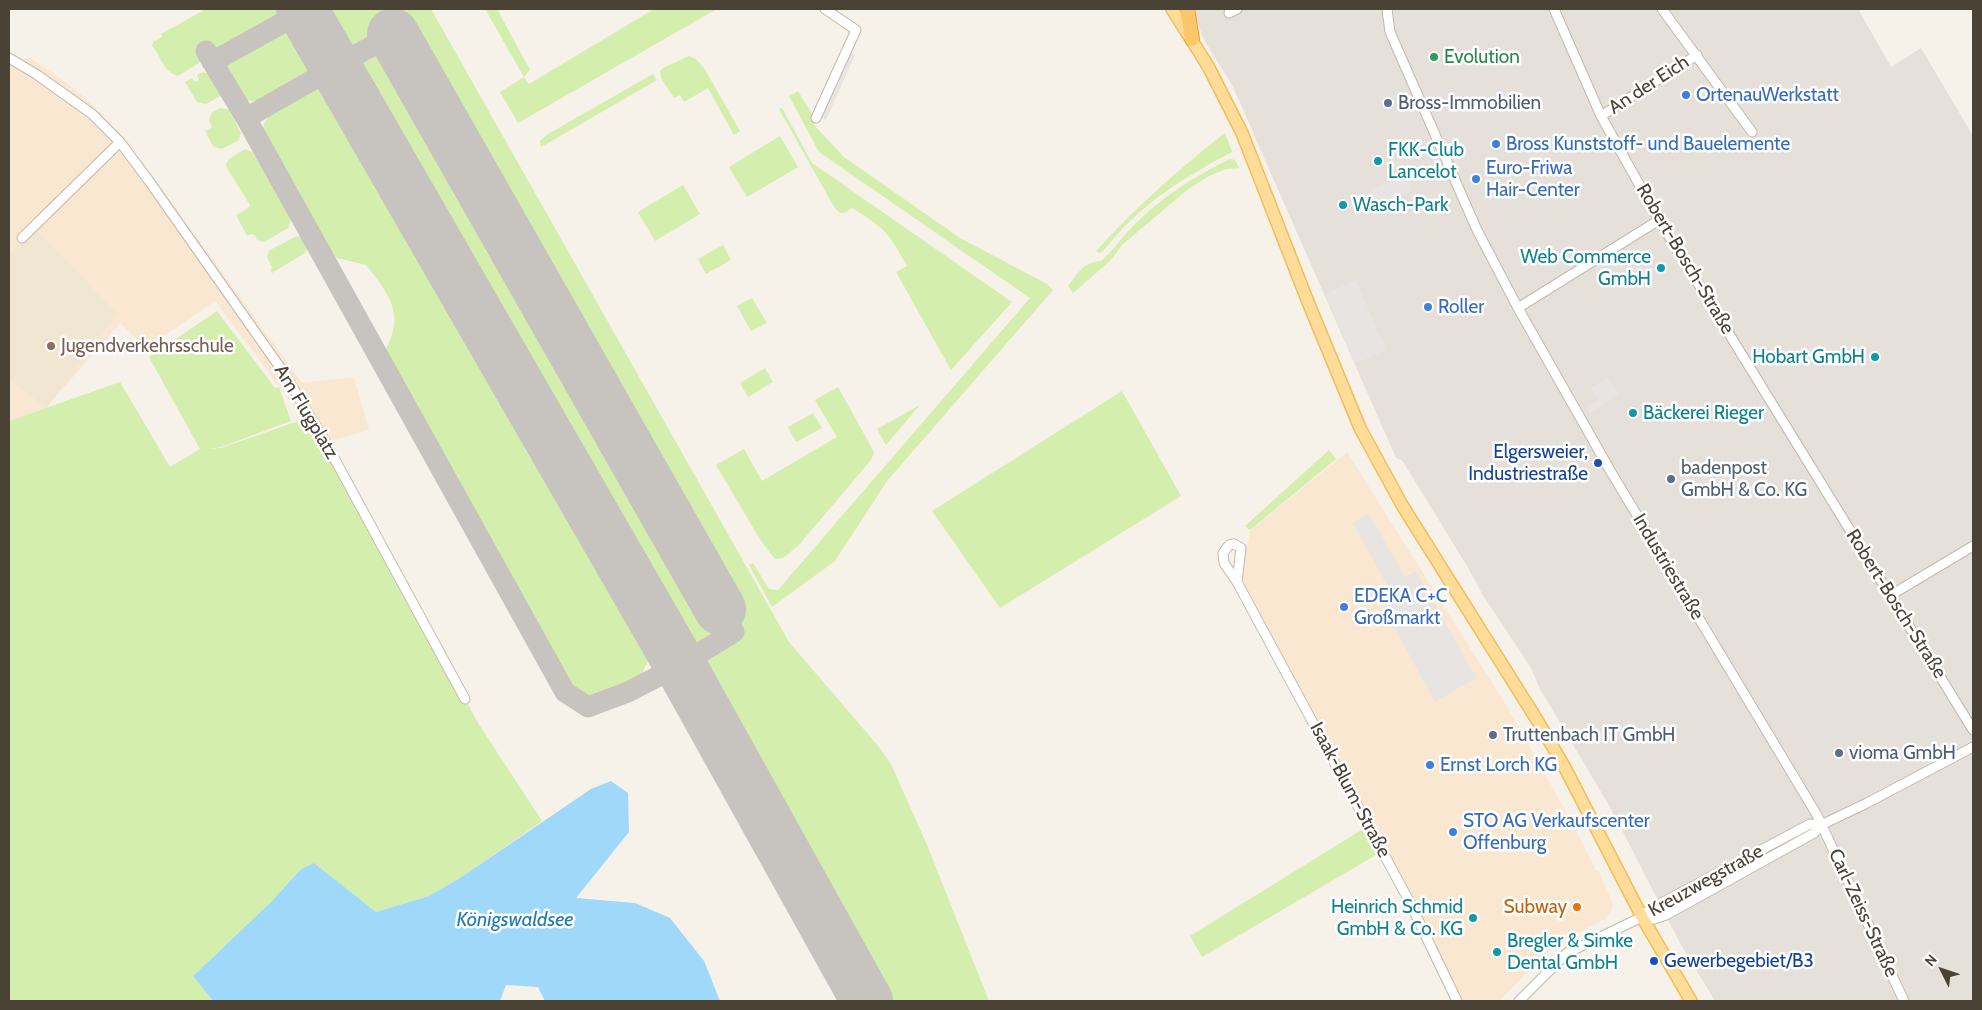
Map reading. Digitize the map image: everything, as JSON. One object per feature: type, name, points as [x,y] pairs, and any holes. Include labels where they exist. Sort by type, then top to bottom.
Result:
[{"type":"highway","points":[[1187,9],[1192,39]]},
{"type":"main road","points":[[1172,9],[1192,39],[1232,112],[1360,428],[1402,505],[1564,766],[1642,917],[1691,1001]]},
{"type":"street","points":[[816,118],[856,30],[825,9]]},
{"type":"street","name":"Industriestraße","points":[[1388,9],[1390,32],[1478,230],[1518,308],[1586,429],[1794,776],[1821,825]]},
{"type":"street","name":"Robert-Bosch-Straße","points":[[1554,9],[1601,116],[1659,220],[1973,730]]},
{"type":"street","name":"An der Eich","points":[[1662,9],[1752,132]]},
{"type":"street","name":"An der Eich","points":[[1601,116],[1697,55]]},
{"type":"street","name":"Am Flugplatz","points":[[9,58],[36,74],[92,114],[120,142],[149,181],[284,373],[326,443],[465,700]]},
{"type":"street","points":[[22,238],[120,142]]},
{"type":"street","points":[[1518,308],[1659,220]]},
{"type":"street","points":[[1891,596],[1973,546]]},
{"type":"street","name":"Isaak-Blum-Straße","points":[[1237,582],[1408,898],[1457,1001]]},
{"type":"street","name":"Kreuzwegstraße","points":[[1519,1001],[1567,953],[1642,917],[1650,909],[1810,824],[1821,825],[1973,747]]},
{"type":"street","name":"Carl-Zeiss-Straße","points":[[1821,825],[1904,1001]]},
{"type":"shaded area","points":[[1193,9],[1858,9],[1891,67],[1921,48],[1973,136],[1973,1001],[1715,1001],[1680,943],[1610,807],[1540,689],[1531,668],[1484,597],[1402,460],[1396,458],[1233,87],[1203,38]]},
{"type":"shaded area","points":[[849,53],[855,55],[826,120],[820,117]]},
{"type":"shaded area","points":[[29,57],[68,84],[91,103],[125,138],[302,383],[354,377],[369,430],[322,443],[215,301],[146,348],[120,323],[46,408],[9,421],[9,67]]},
{"type":"shaded area","points":[[1404,173],[1413,190],[1377,207],[1369,190]]},
{"type":"shaded area","name":"Jugendverkehrsschule","points":[[36,230],[117,314],[46,408],[9,378],[9,255]]},
{"type":"shaded area","points":[[1356,280],[1386,350],[1355,364],[1325,294]]},
{"type":"shaded area","points":[[1608,377],[1619,395],[1590,413],[1587,407],[1598,400],[1590,388]]},
{"type":"shaded area","points":[[1347,452],[1506,705],[1570,819],[1596,871],[1598,870],[1613,904],[1605,919],[1553,947],[1499,1001],[1462,1001],[1244,584],[1243,574],[1250,531]]},
{"type":"shaded area","points":[[1369,514],[1405,577],[1416,571],[1476,678],[1435,702],[1379,599],[1391,592],[1353,523]]},
{"type":"green space","points":[[206,9],[289,9],[293,14],[213,59],[203,43],[195,48],[201,59],[199,63],[178,76],[173,74],[165,67],[152,46],[153,42],[162,37],[161,34]]},
{"type":"green space","points":[[316,9],[431,9],[789,642],[879,747],[891,764],[927,845],[989,1001],[881,1001],[776,812]]},
{"type":"green space","points":[[485,9],[497,9],[530,70],[524,77]]},
{"type":"green space","points":[[654,9],[715,10],[518,123],[500,92],[524,77],[529,84]]},
{"type":"green space","points":[[295,19],[321,63],[320,69],[293,87],[270,98],[248,101],[239,98],[228,86],[215,63]]},
{"type":"green space","points":[[689,56],[696,59],[704,68],[740,131],[734,135],[708,88],[684,102],[680,95],[674,98],[661,78],[660,71],[663,68]]},
{"type":"green space","points":[[203,72],[210,74],[222,95],[206,104],[197,102],[185,82],[192,78],[195,82],[199,80],[197,75]]},
{"type":"green space","points":[[653,74],[657,80],[541,147],[540,141],[548,134]]},
{"type":"green space","points":[[315,87],[331,91],[342,103],[653,649],[642,674],[592,698],[569,687],[381,358],[389,344],[394,320],[393,309],[383,288],[366,265],[329,256],[322,248],[261,141],[264,124],[280,104],[301,92]]},
{"type":"green space","points":[[798,91],[813,116],[814,125],[844,157],[960,238],[1047,284],[1053,290],[887,481],[835,561],[772,607],[749,565],[753,563],[769,589],[778,590],[1030,298],[819,152],[789,96]]},
{"type":"green space","points":[[220,108],[229,110],[241,133],[238,141],[221,149],[213,146],[205,131],[212,127],[209,120],[212,112]]},
{"type":"green space","points":[[782,108],[812,163],[1012,302],[951,370],[896,272],[907,266],[896,246],[882,229],[860,213],[852,208],[840,213],[834,207],[779,109]]},
{"type":"green space","points":[[1225,133],[1232,152],[1162,194],[1117,234],[1103,251],[1099,253],[1096,251],[1158,189]]},
{"type":"green space","points":[[780,136],[798,167],[747,197],[729,167]]},
{"type":"green space","points":[[245,149],[254,153],[292,217],[288,228],[264,242],[257,240],[255,235],[247,236],[236,215],[247,209],[250,205],[226,164],[229,159]]},
{"type":"green space","points":[[1230,159],[1235,160],[1239,168],[1226,169],[1207,177],[1187,190],[1122,245],[1110,261],[1073,293],[1068,286],[1078,272],[1089,264],[1101,261],[1143,216],[1191,180]]},
{"type":"green space","points":[[683,185],[700,214],[655,241],[638,212]]},
{"type":"green space","points":[[297,236],[301,237],[307,249],[305,253],[272,273],[267,256],[270,250]]},
{"type":"green space","points":[[723,245],[731,260],[706,274],[698,259]]},
{"type":"green space","points":[[752,298],[767,323],[751,331],[737,306]]},
{"type":"green space","points":[[217,311],[275,388],[279,387],[291,421],[221,447],[207,449],[221,448],[304,419],[336,461],[478,723],[542,821],[460,878],[429,896],[376,912],[314,863],[301,869],[270,903],[193,976],[213,1001],[9,1001],[9,421],[120,382],[170,467],[200,449],[149,357]]},
{"type":"green space","points":[[765,368],[773,382],[748,397],[740,383]]},
{"type":"green space","points":[[838,387],[874,452],[871,460],[798,546],[783,558],[775,559],[761,541],[716,465],[744,449],[762,481],[837,437],[815,400]]},
{"type":"green space","points":[[1122,391],[1181,496],[1000,608],[932,511]]},
{"type":"green space","points":[[920,405],[886,445],[877,429]]},
{"type":"green space","points":[[813,413],[822,428],[796,442],[788,427]]},
{"type":"green space","points":[[1329,450],[1336,459],[1250,530],[1245,526]]},
{"type":"green space","points":[[1363,829],[1376,855],[1202,957],[1190,936]]},
{"type":"water","name":"Königswaldsee","points":[[611,781],[628,793],[629,832],[576,898],[635,903],[670,918],[704,961],[720,1001],[545,1001],[538,987],[506,985],[500,1001],[213,1001],[193,976],[270,903],[301,869],[314,863],[376,912],[429,896],[460,878],[591,789]]},
{"type":"taxiway","points":[[212,62],[304,11]]},
{"type":"taxiway","points":[[246,118],[393,34]]},
{"type":"taxiway","points":[[206,51],[246,118],[565,692],[588,707],[628,692],[680,665],[734,632],[720,609]]},
{"type":"runway","points":[[302,9],[680,665],[867,1001]]},
{"type":"runway","points":[[393,34],[720,609]]},
{"type":"place","name":"Evolution","points":[[1434,57]]},
{"type":"place","name":"OrtenauWerkstatt","points":[[1686,95]]},
{"type":"place","name":"Bross-Immobilien","points":[[1388,103]]},
{"type":"place","name":"Bross Kunststoff- und Bauelemente","points":[[1496,144]]},
{"type":"place","name":"FKK-Club Lancelot","points":[[1378,161]]},
{"type":"place","name":"Euro-Friwa Hair-Center","points":[[1476,179]]},
{"type":"place","name":"Wasch-Park","points":[[1343,205]]},
{"type":"place","name":"Web Commerce GmbH","points":[[1661,268]]},
{"type":"place","name":"Roller","points":[[1428,307]]},
{"type":"place","name":"Jugendverkehrsschule","points":[[51,346]]},
{"type":"place","name":"Hobart GmbH","points":[[1875,357]]},
{"type":"place","name":"Bäckerei Rieger","points":[[1633,413]]},
{"type":"place","name":"Elgersweier, Industriestraße","points":[[1598,463]]},
{"type":"place","name":"badenpost GmbH & Co. KG","points":[[1671,479]]},
{"type":"place","name":"EDEKA C+C Großmarkt","points":[[1344,607]]},
{"type":"place","name":"Truttenbach IT GmbH","points":[[1493,735]]},
{"type":"place","name":"vioma GmbH","points":[[1839,753]]},
{"type":"place","name":"Ernst Lorch KG","points":[[1430,765]]},
{"type":"place","name":"STO AG Verkaufscenter Offenburg","points":[[1453,832]]},
{"type":"place","name":"Subway","points":[[1577,907]]},
{"type":"place","name":"Heinrich Schmid GmbH & Co. KG","points":[[1473,918]]},
{"type":"place","name":"Bregler & Simke Dental GmbH","points":[[1497,952]]},
{"type":"place","name":"Gewerbegebiet/B3","points":[[1654,961]]}]
